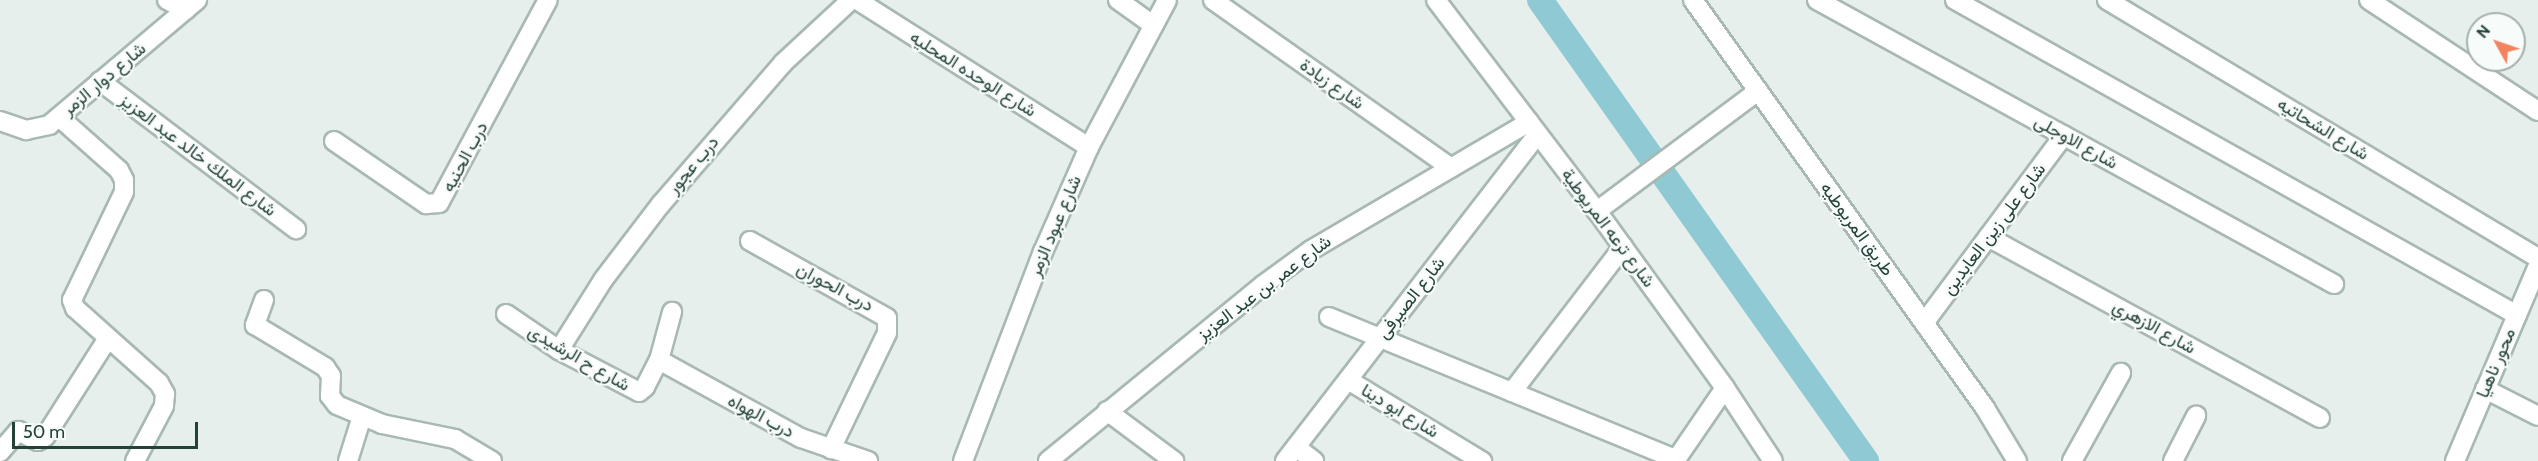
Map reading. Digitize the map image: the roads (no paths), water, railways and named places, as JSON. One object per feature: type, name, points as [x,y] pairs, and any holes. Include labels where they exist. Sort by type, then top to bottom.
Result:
[{"type":"street","points":[[167,0],[191,5]]},
{"type":"street","name":"درب الحنيه","points":[[334,141],[426,204],[439,203],[548,0]]},
{"type":"street","name":"درب عجور","points":[[559,350],[603,280],[667,196],[783,63],[851,0]]},
{"type":"street","name":"شارع الوحده المحليه","points":[[857,0],[1089,147]]},
{"type":"street","points":[[1119,0],[1153,25]]},
{"type":"street","name":"شارع عبود الزمر","points":[[963,461],[1038,263],[1089,147],[1167,0]]},
{"type":"street","name":"شارع زيادة","points":[[1213,0],[1451,168]]},
{"type":"street","name":"شارع ترعه المريوطية","points":[[1436,0],[1597,212],[1725,388],[1767,458]]},
{"type":"street","name":"شارع الاوجلى","points":[[1817,0],[2334,284]]},
{"type":"street","points":[[1955,0],[2517,315]]},
{"type":"street","name":"شارع الشحاتيه","points":[[2107,0],[2538,258]]},
{"type":"street","points":[[2369,0],[2538,111]]},
{"type":"street","name":"طريق المريوطيه","points":[[1696,1],[1985,408],[2017,461]]},
{"type":"street","name":"شارع دوار الزمر","points":[[0,121],[26,130],[38,129],[59,117],[191,5]]},
{"type":"street","name":"شارع الملك خالد عبد العزيز","points":[[100,81],[296,229]]},
{"type":"street","points":[[1597,212],[1758,91]]},
{"type":"street","points":[[59,117],[119,170],[124,180],[124,192],[72,300],[75,308],[159,383],[165,394],[164,406],[135,461]]},
{"type":"street","name":"شارع عمر بن عبد العزيز","points":[[1048,461],[1263,285],[1311,250],[1451,168],[1533,128]]},
{"type":"street","name":"شارع الصيرفى","points":[[1290,454],[1381,337],[1533,128]]},
{"type":"street","name":"شارع على زين العابدين","points":[[1924,323],[2064,135]]},
{"type":"street","name":"شارع الازهري","points":[[1988,237],[2320,417]]},
{"type":"street","name":"درب الحوران","points":[[750,241],[887,318],[887,333],[831,449]]},
{"type":"street","points":[[1512,392],[1623,247]]},
{"type":"street","name":"محور ناهيا","points":[[2455,461],[2538,265]]},
{"type":"street","points":[[264,300],[254,322],[256,327],[325,367],[331,376],[330,396],[337,405],[382,424],[440,434],[492,461]]},
{"type":"street","name":"شارع ح الرشيدى","points":[[506,314],[559,350],[639,392],[645,387],[659,360],[672,312]]},
{"type":"street","points":[[1329,317],[1676,460],[1725,388]]},
{"type":"street","points":[[0,452],[18,431],[26,433],[35,440],[45,438],[108,338]]},
{"type":"street","name":"درب الهواه","points":[[659,360],[769,421],[831,449],[868,461]]},
{"type":"street","points":[[2072,461],[2121,373]]},
{"type":"street","name":"شارع ابو دينا","points":[[1348,380],[1482,461]]},
{"type":"street","points":[[2485,388],[2538,416]]},
{"type":"street","points":[[1107,411],[1174,461]]},
{"type":"street","points":[[348,461],[362,416]]},
{"type":"street","points":[[2173,461],[2196,416]]},
{"type":"street","points":[[1290,454],[1314,461]]},
{"type":"waterway","points":[[1540,0],[1866,461]]}]
